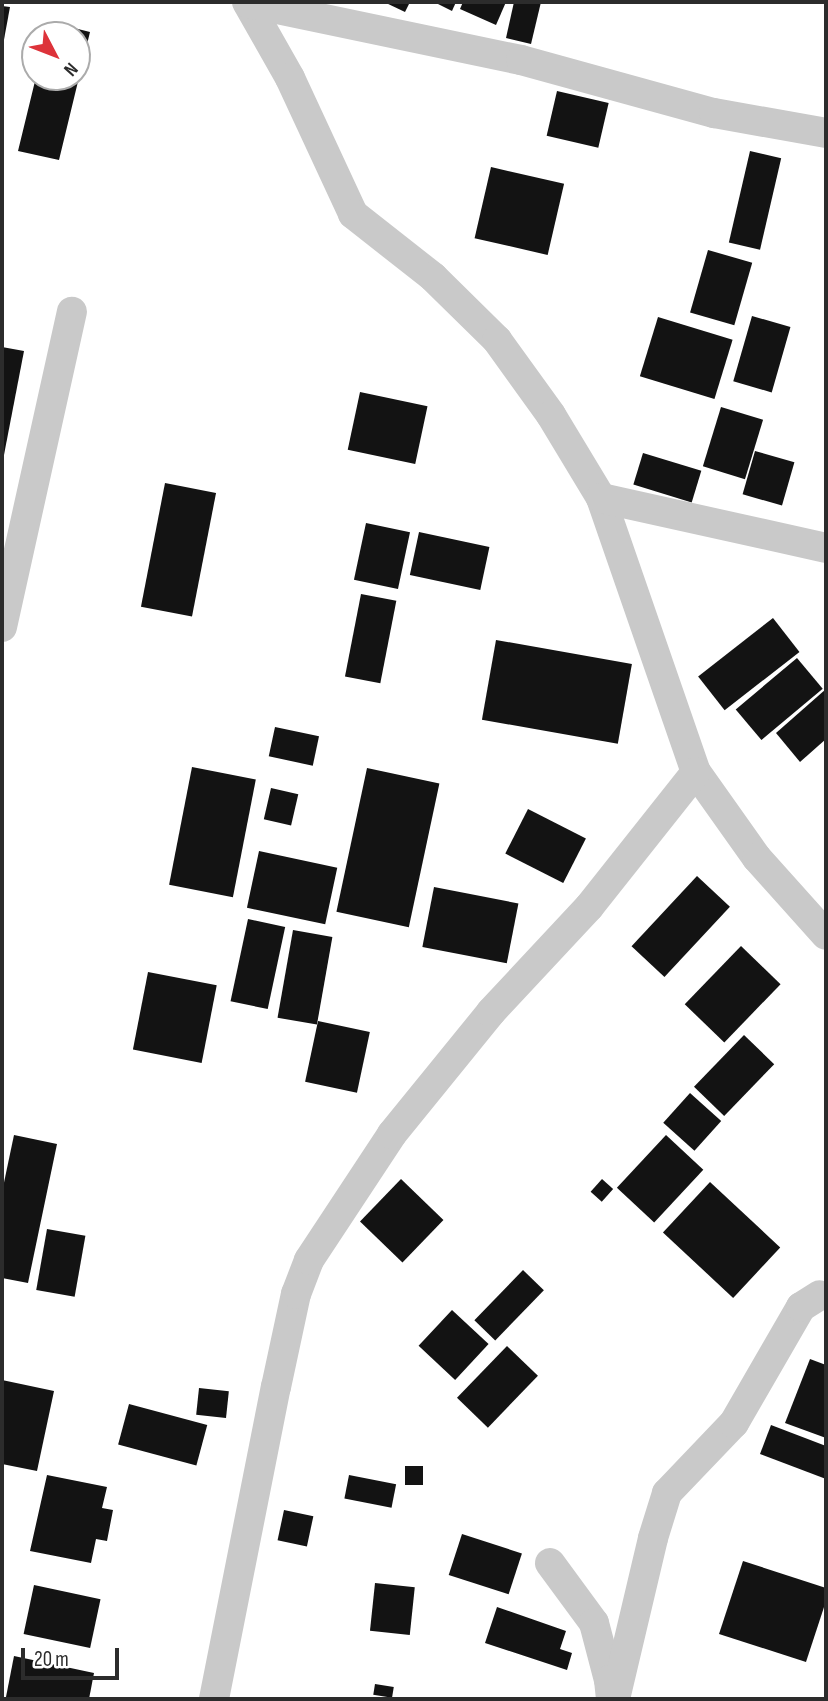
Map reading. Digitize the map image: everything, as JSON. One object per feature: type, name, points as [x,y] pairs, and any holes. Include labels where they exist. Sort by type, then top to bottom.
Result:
[{"type":"street","points":[[247,3],[521,60],[715,113],[826,132]]},
{"type":"street","points":[[247,3],[290,78],[353,214],[433,277],[497,340],[551,415],[601,498],[696,772],[757,858],[826,935]]},
{"type":"street","points":[[2,626],[72,312]]},
{"type":"street","points":[[601,498],[826,548]]},
{"type":"street","points":[[214,1699],[296,1294],[309,1260],[391,1133],[491,1012],[589,906],[696,772]]},
{"type":"street","points":[[613,1699],[653,1538],[667,1493],[734,1423],[801,1307],[820,1295]]},
{"type":"street","points":[[550,1563],[594,1623],[613,1699]]},
{"type":"building","points":[[384,2],[410,2],[405,12]]},
{"type":"building","points":[[434,2],[456,2],[452,11]]},
{"type":"building","points":[[463,2],[506,2],[496,25],[460,9]]},
{"type":"building","points":[[514,2],[541,2],[531,44],[506,38]]},
{"type":"building","points":[[2,6],[10,7],[3,45],[2,45]]},
{"type":"building","points":[[33,91],[76,91],[59,160],[18,151]]},
{"type":"building","points":[[557,91],[609,103],[598,148],[547,136]]},
{"type":"building","points":[[750,151],[781,158],[760,250],[729,243]]},
{"type":"building","points":[[491,167],[564,184],[548,255],[475,238]]},
{"type":"building","points":[[708,250],[752,263],[734,325],[690,312]]},
{"type":"building","points":[[752,316],[790,327],[772,392],[733,381]]},
{"type":"building","points":[[658,317],[733,340],[714,399],[640,376]]},
{"type":"building","points":[[2,347],[24,351],[3,460],[2,460]]},
{"type":"building","points":[[360,392],[427,406],[415,464],[348,450]]},
{"type":"building","points":[[721,407],[763,420],[745,479],[703,466]]},
{"type":"building","points":[[755,451],[794,462],[782,506],[743,494]]},
{"type":"building","points":[[643,453],[701,471],[692,502],[633,485]]},
{"type":"building","points":[[165,483],[216,493],[192,617],[141,607]]},
{"type":"building","points":[[366,523],[410,532],[398,589],[354,580]]},
{"type":"building","points":[[419,532],[489,547],[480,590],[410,575]]},
{"type":"building","points":[[361,594],[396,601],[380,683],[345,676]]},
{"type":"building","points":[[773,618],[799,652],[725,710],[698,676]]},
{"type":"building","points":[[496,640],[632,664],[618,744],[482,720]]},
{"type":"building","points":[[797,658],[823,689],[761,740],[736,709]]},
{"type":"building","points":[[826,689],[826,739],[800,762],[776,733]]},
{"type":"building","points":[[275,727],[319,736],[313,766],[269,756]]},
{"type":"building","points":[[192,767],[256,779],[233,897],[169,885]]},
{"type":"building","points":[[367,768],[439,783],[409,927],[336,912]]},
{"type":"building","points":[[271,788],[298,794],[291,825],[264,819]]},
{"type":"building","points":[[528,809],[586,839],[563,883],[505,854]]},
{"type":"building","points":[[259,851],[337,868],[325,924],[247,908]]},
{"type":"building","points":[[697,876],[730,907],[664,977],[632,946]]},
{"type":"building","points":[[434,887],[518,903],[507,963],[422,947]]},
{"type":"building","points":[[248,919],[285,927],[268,1009],[231,1001]]},
{"type":"building","points":[[293,930],[332,937],[317,1025],[278,1018]]},
{"type":"building","points":[[741,946],[781,984],[724,1042],[685,1004]]},
{"type":"building","points":[[148,972],[217,985],[202,1063],[133,1050]]},
{"type":"building","points":[[318,1021],[370,1032],[357,1093],[305,1082]]},
{"type":"building","points":[[744,1035],[774,1064],[724,1116],[694,1087]]},
{"type":"building","points":[[690,1093],[721,1121],[694,1151],[663,1123]]},
{"type":"building","points":[[14,1135],[57,1144],[28,1283],[2,1278],[2,1192]]},
{"type":"building","points":[[666,1135],[703,1170],[654,1222],[617,1188]]},
{"type":"building","points":[[401,1179],[443,1220],[402,1262],[360,1221]]},
{"type":"building","points":[[602,1179],[613,1189],[602,1202],[591,1192]]},
{"type":"building","points":[[710,1182],[780,1247],[733,1298],[663,1232]]},
{"type":"building","points":[[47,1229],[85,1236],[75,1297],[36,1290]]},
{"type":"building","points":[[523,1270],[544,1290],[495,1340],[474,1320]]},
{"type":"building","points":[[452,1310],[489,1344],[455,1380],[419,1346]]},
{"type":"building","points":[[507,1346],[538,1376],[488,1428],[457,1398]]},
{"type":"building","points":[[810,1359],[826,1365],[826,1438],[785,1423]]},
{"type":"building","points":[[2,1380],[54,1391],[37,1471],[2,1464]]},
{"type":"building","points":[[199,1388],[229,1391],[226,1418],[196,1415]]},
{"type":"building","points":[[129,1404],[207,1425],[196,1466],[118,1445]]},
{"type":"building","points":[[771,1425],[826,1446],[826,1479],[760,1454]]},
{"type":"building","points":[[405,1466],[423,1466],[423,1485],[405,1485]]},
{"type":"building","points":[[47,1475],[107,1487],[102,1508],[113,1510],[107,1541],[96,1539],[91,1563],[30,1551]]},
{"type":"building","points":[[349,1475],[396,1484],[392,1508],[344,1499]]},
{"type":"building","points":[[284,1510],[313,1516],[307,1547],[278,1540]]},
{"type":"building","points":[[462,1534],[522,1553],[509,1594],[449,1575]]},
{"type":"building","points":[[743,1561],[826,1588],[826,1601],[806,1662],[719,1634]]},
{"type":"building","points":[[375,1583],[415,1587],[410,1635],[370,1631]]},
{"type":"building","points":[[34,1585],[101,1599],[90,1648],[24,1634]]},
{"type":"building","points":[[497,1607],[566,1631],[560,1649],[572,1653],[567,1670],[485,1643]]},
{"type":"building","points":[[14,1656],[94,1673],[89,1699],[6,1697]]},
{"type":"building","points":[[375,1684],[394,1687],[392,1698],[373,1695]]}]
